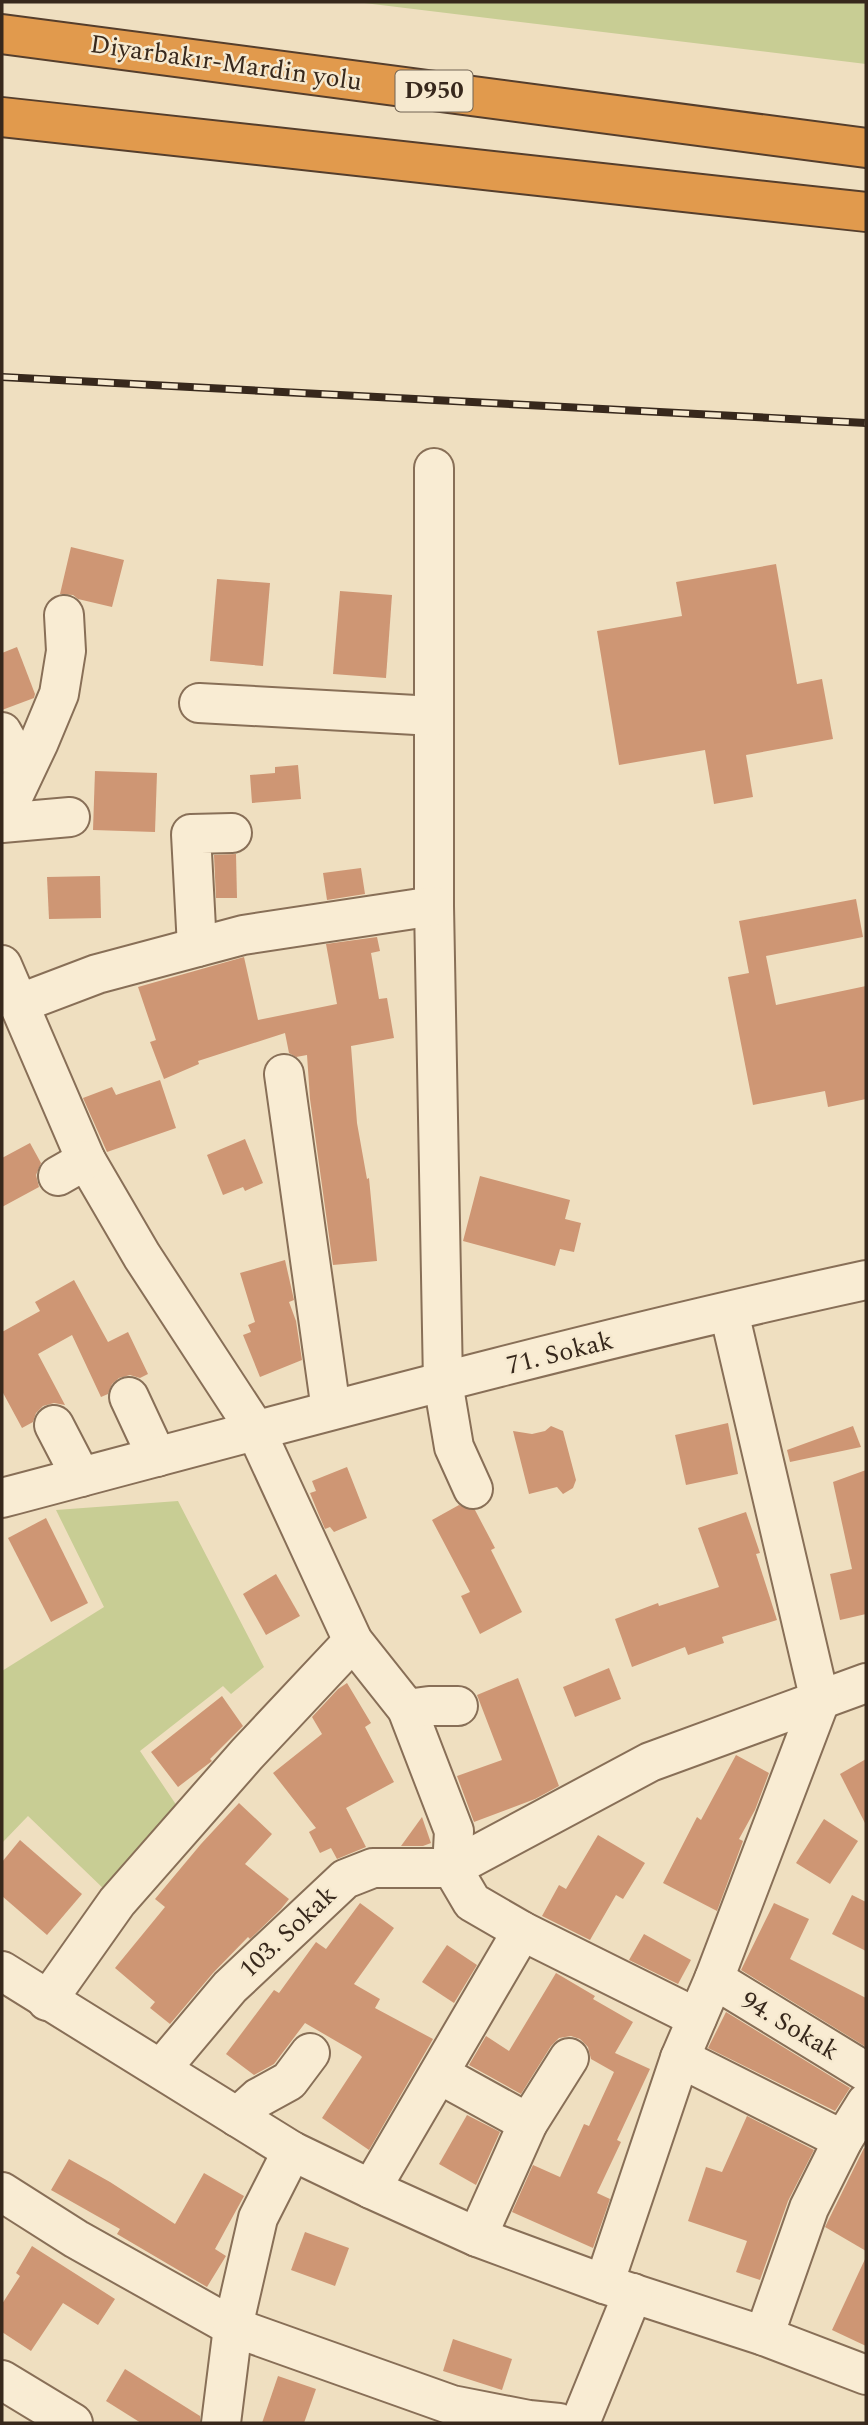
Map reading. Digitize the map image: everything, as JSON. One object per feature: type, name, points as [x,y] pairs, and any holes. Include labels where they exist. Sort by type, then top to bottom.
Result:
[{"type":"highway","name":"Diyarbakır-Mardin yolu","points":[[2,34],[866,148]]},
{"type":"highway","points":[[2,117],[866,212]]},
{"type":"street","points":[[434,468],[434,906],[443,1382],[454,1447],[473,1489]]},
{"type":"street","points":[[64,615],[66,651],[59,694],[2,821],[70,817]]},
{"type":"street","points":[[199,703],[434,716]]},
{"type":"street","points":[[2,732],[24,771]]},
{"type":"street","points":[[197,947],[191,834],[232,833]]},
{"type":"street","points":[[18,1004],[97,974],[243,935],[434,906]]},
{"type":"street","points":[[2,965],[18,1004],[72,1168],[142,1256],[255,1429],[353,1641],[407,1709],[454,1831],[452,1868],[472,1902],[522,1931],[697,2018]]},
{"type":"street","points":[[284,1074],[331,1410]]},
{"type":"street","name":"71. Sokak","points":[[3,1496],[158,1457],[255,1429],[866,1280]]},
{"type":"street","points":[[580,2423],[680,2057],[714,1979],[820,1701],[729,1312]]},
{"type":"street","points":[[129,1397],[158,1457]]},
{"type":"street","points":[[54,1425],[81,1476]]},
{"type":"street","points":[[47,2001],[117,1902],[247,1754],[353,1641]]},
{"type":"street","points":[[452,1868],[650,1762],[866,1683]]},
{"type":"street","points":[[407,1709],[458,1706]]},
{"type":"street","name":"103. Sokak","points":[[161,2068],[230,1987],[345,1879],[373,1868],[452,1868]]},
{"type":"street","points":[[371,2189],[522,1931]]},
{"type":"street","points":[[2,1971],[292,2151],[371,2189],[477,2237],[618,2289],[764,2336],[866,2375]]},
{"type":"street","name":"94. Sokak","points":[[714,1979],[866,2072]]},
{"type":"street","points":[[237,2116],[258,2098],[289,2081],[310,2053]]},
{"type":"street","points":[[680,2057],[843,2140]]},
{"type":"street","points":[[477,2237],[528,2123],[569,2058]]},
{"type":"street","points":[[439,2074],[528,2123]]},
{"type":"street","points":[[764,2336],[809,2207],[843,2140],[866,2103]]},
{"type":"street","points":[[221,2423],[233,2327],[258,2218],[292,2151]]},
{"type":"street","points":[[2,2192],[76,2239],[233,2327],[452,2405],[528,2420],[559,2423]]},
{"type":"street","points":[[2,2380],[72,2423]]},
{"type":"green space","points":[[356,2],[866,2],[866,64]]},
{"type":"green space","points":[[178,1501],[264,1667],[231,1694],[223,1686],[140,1751],[177,1806],[106,1891],[28,1816],[2,1843],[2,1671],[104,1607],[56,1510]]},
{"type":"building","points":[[71,547],[124,560],[112,607],[78,599],[73,595],[60,594]]},
{"type":"building","points":[[776,564],[797,684],[822,679],[833,739],[746,755],[753,797],[714,804],[705,750],[619,765],[597,631],[682,616],[676,582]]},
{"type":"building","points":[[217,579],[270,583],[263,666],[210,661]]},
{"type":"building","points":[[340,591],[392,595],[386,678],[333,674]]},
{"type":"building","points":[[17,647],[35,694],[34,698],[2,710],[2,653]]},
{"type":"building","points":[[298,765],[301,799],[252,803],[250,775],[275,773],[275,767]]},
{"type":"building","points":[[95,771],[157,773],[155,832],[93,830]]},
{"type":"building","points":[[236,854],[237,898],[216,898],[214,855]]},
{"type":"building","points":[[361,868],[365,894],[327,900],[323,873]]},
{"type":"building","points":[[100,876],[101,918],[49,919],[47,877]]},
{"type":"building","points":[[856,899],[863,937],[766,956],[776,1005],[866,986],[866,1099],[828,1107],[825,1091],[753,1105],[728,977],[749,973],[739,921]]},
{"type":"building","points":[[377,937],[380,951],[371,953],[379,999],[387,998],[394,1038],[351,1046],[357,1123],[367,1179],[369,1178],[377,1261],[333,1265],[310,1099],[307,1055],[296,1057],[289,1053],[285,1033],[198,1061],[199,1064],[164,1079],[150,1042],[156,1040],[138,987],[244,957],[258,1020],[337,1004],[326,944]]},
{"type":"building","points":[[160,1080],[176,1128],[107,1152],[83,1098],[112,1087],[116,1095]]},
{"type":"building","points":[[245,1139],[263,1183],[245,1191],[243,1187],[223,1195],[207,1155]]},
{"type":"building","points":[[30,1143],[41,1163],[36,1175],[39,1187],[2,1207],[2,1158]]},
{"type":"building","points":[[480,1176],[570,1200],[565,1219],[581,1223],[574,1252],[560,1249],[555,1266],[463,1241]]},
{"type":"building","points":[[285,1260],[294,1300],[289,1302],[296,1321],[302,1360],[260,1377],[243,1335],[251,1332],[248,1325],[255,1322],[240,1273]]},
{"type":"building","points":[[74,1280],[108,1342],[128,1332],[148,1374],[140,1378],[130,1375],[119,1378],[112,1384],[108,1394],[101,1397],[72,1335],[38,1354],[65,1405],[54,1403],[43,1406],[36,1413],[33,1422],[22,1428],[2,1391],[2,1332],[40,1311],[35,1302]]},
{"type":"building","points":[[728,1423],[738,1474],[686,1485],[675,1435]]},
{"type":"building","points":[[551,1426],[563,1431],[576,1480],[573,1488],[563,1494],[557,1487],[529,1494],[513,1431],[532,1434],[545,1431]]},
{"type":"building","points":[[853,1426],[861,1447],[790,1462],[787,1450]]},
{"type":"building","points":[[347,1467],[367,1518],[334,1532],[330,1527],[325,1529],[310,1493],[316,1491],[312,1481]]},
{"type":"building","points":[[866,1470],[866,1614],[840,1620],[830,1574],[852,1569],[833,1482]]},
{"type":"building","points":[[459,1505],[475,1510],[495,1548],[491,1550],[522,1612],[480,1634],[461,1596],[470,1592],[432,1520]]},
{"type":"building","points":[[746,1512],[760,1553],[756,1554],[777,1620],[722,1637],[724,1643],[688,1655],[685,1647],[632,1667],[615,1619],[658,1603],[659,1606],[719,1587],[698,1528]]},
{"type":"building","points":[[46,1518],[88,1603],[51,1622],[8,1538]]},
{"type":"building","points":[[276,1574],[300,1616],[266,1635],[243,1594]]},
{"type":"building","points":[[609,1668],[621,1699],[575,1717],[563,1687]]},
{"type":"building","points":[[518,1678],[559,1786],[535,1799],[474,1822],[457,1776],[502,1760],[477,1695]]},
{"type":"building","points":[[347,1683],[371,1723],[365,1727],[394,1782],[346,1808],[366,1847],[337,1859],[331,1848],[320,1853],[309,1832],[316,1828],[273,1773],[322,1734],[312,1717]]},
{"type":"building","points":[[222,1696],[243,1726],[210,1759],[212,1761],[178,1787],[151,1752]]},
{"type":"building","points":[[736,1755],[769,1773],[755,1810],[739,1839],[743,1841],[717,1911],[663,1883],[697,1817],[701,1820]]},
{"type":"building","points":[[866,1759],[866,1825],[840,1774]]},
{"type":"building","points":[[239,1803],[272,1834],[245,1864],[289,1899],[213,1973],[170,2024],[150,2008],[155,2002],[115,1968],[165,1907],[155,1899]]},
{"type":"building","points":[[422,1817],[431,1843],[423,1846],[401,1846]]},
{"type":"building","points":[[824,1819],[858,1841],[830,1884],[796,1863]]},
{"type":"building","points":[[598,1835],[645,1863],[623,1899],[616,1895],[590,1940],[542,1916],[559,1885],[566,1889]]},
{"type":"building","points":[[20,1840],[82,1894],[47,1935],[2,1896],[2,1862]]},
{"type":"building","points":[[852,1895],[866,1902],[866,1951],[832,1934]]},
{"type":"building","points":[[360,1903],[394,1928],[354,1984],[380,1999],[375,2008],[433,2039],[369,2150],[322,2118],[362,2057],[360,2055],[305,2023],[274,2064],[254,2075],[226,2054],[274,1990],[279,1993],[316,1942],[326,1949]]},
{"type":"building","points":[[774,1903],[809,1919],[790,1959],[866,1998],[866,2047],[741,1970]]},
{"type":"building","points":[[644,1934],[691,1960],[678,1984],[629,1960]]},
{"type":"building","points":[[447,1945],[477,1965],[454,2003],[422,1982]]},
{"type":"building","points":[[556,1973],[633,2022],[615,2053],[650,2069],[617,2140],[621,2142],[597,2193],[610,2199],[593,2248],[512,2212],[533,2165],[560,2177],[584,2124],[589,2126],[614,2072],[591,2059],[588,2047],[580,2039],[571,2036],[559,2038],[551,2046],[521,2094],[469,2065],[486,2036],[509,2051]]},
{"type":"building","points":[[726,2012],[850,2088],[835,2111],[708,2048]]},
{"type":"building","points":[[467,2115],[500,2132],[476,2185],[439,2164]]},
{"type":"building","points":[[747,2116],[814,2150],[788,2201],[760,2280],[736,2272],[747,2241],[688,2221],[706,2167],[722,2172]]},
{"type":"building","points":[[864,2148],[866,2149],[866,2251],[825,2227]]},
{"type":"building","points":[[69,2159],[175,2224],[204,2173],[244,2196],[215,2249],[226,2256],[207,2287],[117,2234],[120,2229],[51,2190]]},
{"type":"building","points":[[305,2232],[349,2248],[335,2286],[291,2270]]},
{"type":"building","points":[[32,2246],[115,2299],[98,2325],[63,2303],[31,2351],[2,2332],[2,2304],[20,2276],[16,2273]]},
{"type":"building","points":[[866,2257],[866,2346],[832,2330]]},
{"type":"building","points":[[453,2339],[512,2359],[502,2390],[443,2371]]},
{"type":"building","points":[[125,2369],[200,2416],[200,2423],[141,2423],[106,2401]]},
{"type":"building","points":[[278,2376],[316,2389],[304,2423],[262,2423]]},
{"type":"railway","points":[[2,377],[866,423]]}]
